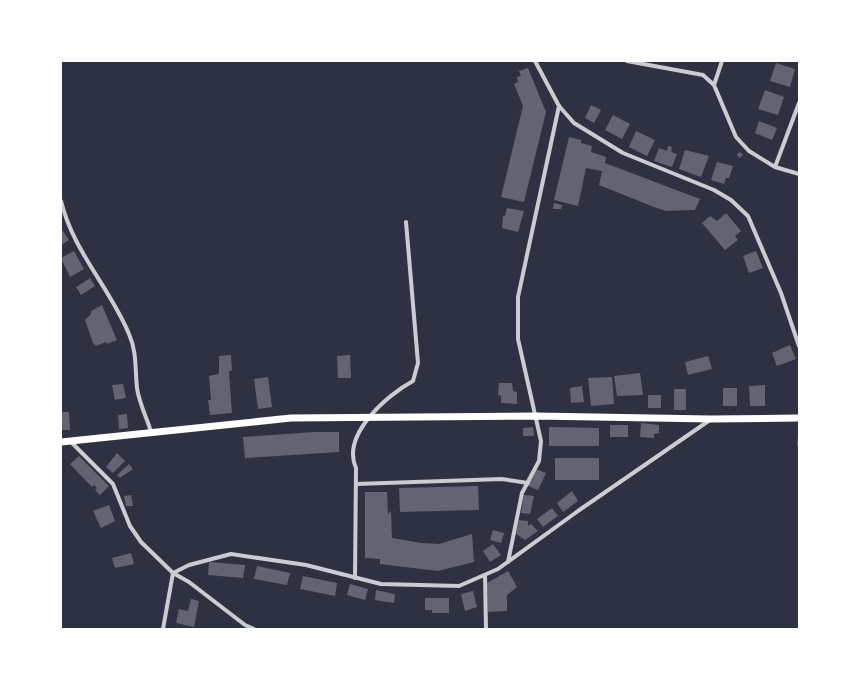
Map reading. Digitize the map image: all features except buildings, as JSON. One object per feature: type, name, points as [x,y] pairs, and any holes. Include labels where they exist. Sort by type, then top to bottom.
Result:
[{"type":"main road","points":[[61,442],[291,418],[536,416],[710,419],[799,418]]},
{"type":"street","points":[[535,61],[559,106],[574,122],[623,153],[714,190],[731,200],[748,216],[781,293],[799,346]]},
{"type":"street","points":[[627,61],[703,75],[714,85],[736,137],[749,151],[775,167],[799,174]]},
{"type":"street","points":[[714,85],[722,61]]},
{"type":"street","points":[[775,167],[799,103]]},
{"type":"street","points":[[508,562],[522,493],[539,461],[541,441],[518,339],[518,297],[559,106]]},
{"type":"street","points":[[61,201],[64,213],[82,252],[114,303],[130,335],[136,359],[137,389],[151,432]]},
{"type":"street","points":[[355,578],[356,468],[352,459],[352,449],[360,428],[396,390],[413,381],[418,363],[406,222]]},
{"type":"street","points":[[173,573],[189,565],[231,554],[306,565],[381,584],[459,586],[498,570],[578,510],[710,419]]},
{"type":"street","points":[[71,442],[112,484],[135,535],[173,573],[189,582],[245,625],[254,629]]},
{"type":"street","points":[[356,484],[502,479],[528,482]]},
{"type":"street","points":[[163,629],[173,573]]},
{"type":"street","points":[[485,575],[486,629]]}]
